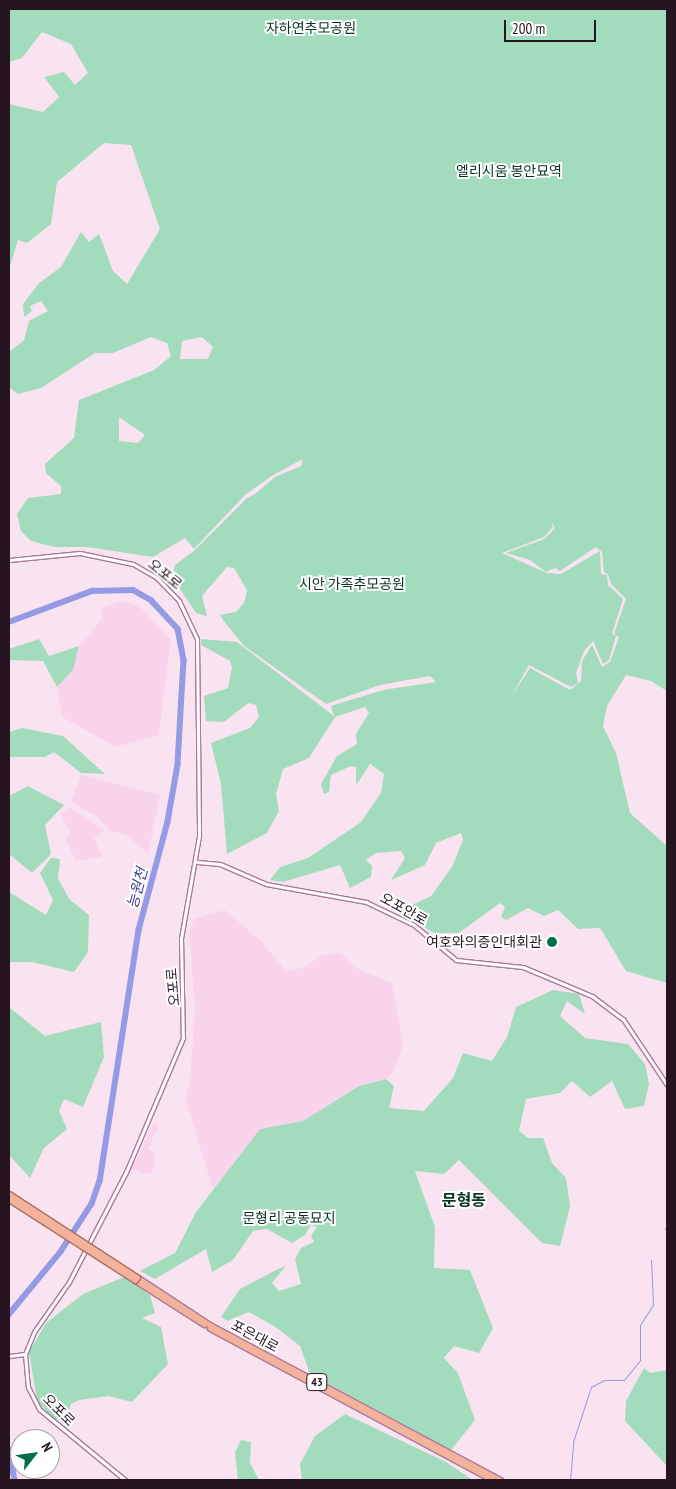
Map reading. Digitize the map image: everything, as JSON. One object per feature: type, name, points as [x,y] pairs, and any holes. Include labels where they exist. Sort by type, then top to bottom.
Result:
[{"type":"highway","name":"포은대로","points":[[9,1194],[217,1332],[493,1480]]},
{"type":"highway","name":"43","points":[[9,1199],[136,1279]]},
{"type":"highway","name":"포은대로","points":[[136,1279],[210,1325],[500,1480]]},
{"type":"street","name":"오포로","points":[[9,560],[80,553],[119,560],[150,573],[184,606],[196,633],[198,659],[197,862],[181,938],[186,1012],[181,1046],[118,1188],[69,1282],[34,1332],[25,1354],[28,1387],[39,1409],[125,1480]]},
{"type":"street","name":"오포안로","points":[[197,862],[220,864],[266,884],[366,902],[414,925],[456,960],[523,967],[592,996],[623,1019],[667,1085]]},
{"type":"street","points":[[10,1356],[25,1354]]},
{"type":"shaded area","points":[[121,601],[139,606],[171,639],[159,735],[116,747],[62,717],[57,687],[73,670],[75,651],[103,618],[100,608]]},
{"type":"shaded area","points":[[81,775],[160,795],[148,854],[125,834],[110,831],[98,817],[71,802]]},
{"type":"shaded area","points":[[70,807],[104,830],[94,838],[102,857],[76,861],[66,840],[70,834],[61,814]]},
{"type":"shaded area","points":[[225,910],[262,942],[286,971],[303,968],[323,955],[340,953],[356,968],[392,983],[403,1045],[394,1071],[386,1079],[359,1086],[303,1121],[260,1129],[213,1190],[185,1097],[190,1082],[195,1007],[189,934],[194,919]]},
{"type":"shaded area","points":[[154,1123],[159,1125],[148,1149],[155,1153],[155,1164],[152,1173],[143,1173],[132,1168]]},
{"type":"green space","points":[[9,9],[667,9],[667,691],[651,681],[626,675],[607,706],[603,726],[616,753],[630,813],[667,846],[667,983],[626,971],[600,928],[578,929],[558,910],[544,916],[528,908],[506,920],[501,917],[505,907],[500,903],[459,933],[434,933],[408,917],[406,908],[431,896],[452,867],[463,840],[461,833],[436,843],[425,865],[391,880],[405,858],[401,851],[376,853],[366,860],[372,866],[371,877],[350,888],[340,865],[283,882],[270,880],[280,867],[308,858],[361,822],[381,793],[384,774],[370,764],[356,785],[356,767],[351,766],[331,775],[329,792],[324,794],[321,784],[337,756],[357,744],[356,734],[369,713],[365,707],[335,717],[309,758],[283,769],[276,794],[279,811],[267,833],[227,854],[221,784],[211,743],[250,728],[259,717],[256,705],[248,703],[224,722],[206,721],[204,696],[228,688],[232,667],[230,661],[201,645],[201,639],[237,642],[334,716],[331,706],[383,690],[436,682],[430,676],[380,685],[326,704],[244,646],[223,620],[220,615],[236,612],[244,603],[247,590],[234,568],[227,567],[202,596],[207,616],[196,613],[172,577],[175,565],[194,551],[247,498],[255,494],[275,477],[301,466],[303,459],[273,475],[245,495],[194,549],[185,538],[153,557],[87,547],[54,547],[31,541],[21,531],[17,514],[28,498],[61,494],[61,486],[46,473],[45,464],[74,438],[79,400],[154,370],[171,356],[167,343],[151,337],[113,353],[95,353],[41,388],[18,394],[10,388],[9,352],[24,340],[29,321],[48,311],[41,301],[30,306],[32,311],[24,317],[23,304],[39,283],[61,267],[81,232],[89,242],[99,234],[113,271],[127,284],[160,229],[131,145],[104,143],[57,182],[51,224],[27,243],[18,240],[9,270],[9,104],[43,112],[59,97],[44,77],[64,72],[75,85],[88,73],[71,44],[42,32],[22,58],[9,62]],"holes":[[[202,337],[213,347],[208,359],[180,359],[182,341]],[[119,417],[145,435],[138,443],[119,441]],[[551,521],[555,528],[544,539],[506,553],[530,560],[546,572],[555,568],[560,571],[596,547],[602,552],[604,572],[608,574],[611,584],[626,599],[614,634],[619,637],[610,662],[602,667],[592,645],[582,661],[581,681],[570,690],[530,668],[511,697],[529,665],[571,687],[578,683],[576,673],[584,651],[593,641],[603,664],[609,660],[616,636],[612,634],[623,599],[608,585],[607,575],[601,574],[600,551],[561,574],[547,573],[502,553],[544,537],[553,527]]]},
{"type":"green space","points":[[39,639],[49,656],[79,646],[73,670],[57,687],[43,661],[9,660],[9,649]]},
{"type":"green space","points":[[22,728],[63,736],[105,774],[81,773],[54,752],[45,757],[9,757],[9,732]]},
{"type":"green space","points":[[28,786],[64,805],[45,825],[51,854],[32,873],[9,854],[9,796]]},
{"type":"green space","points":[[51,858],[60,859],[58,879],[70,900],[89,915],[88,952],[74,972],[32,962],[9,962],[9,892],[46,915],[53,900],[40,873]]},
{"type":"green space","name":"문형리 공동묘지","points":[[553,990],[579,994],[585,1014],[567,1001],[560,1016],[585,1038],[628,1044],[645,1064],[649,1084],[644,1106],[625,1109],[612,1081],[590,1097],[572,1081],[560,1093],[526,1099],[519,1131],[528,1138],[543,1138],[552,1163],[566,1178],[570,1206],[560,1246],[542,1243],[459,1160],[444,1174],[415,1171],[435,1227],[434,1268],[470,1270],[493,1328],[479,1353],[454,1346],[444,1358],[458,1373],[475,1420],[451,1450],[310,1374],[300,1346],[277,1328],[249,1312],[227,1321],[221,1317],[240,1289],[278,1269],[286,1266],[272,1283],[279,1291],[301,1284],[295,1259],[301,1248],[314,1242],[311,1236],[317,1227],[311,1225],[305,1235],[292,1243],[267,1229],[253,1231],[233,1260],[212,1272],[206,1249],[155,1279],[140,1271],[175,1253],[196,1212],[260,1129],[303,1121],[359,1086],[386,1079],[394,1086],[389,1108],[424,1111],[453,1078],[463,1053],[492,1061],[507,1037],[516,1007]]},
{"type":"green space","points":[[9,1007],[45,1036],[101,1022],[104,1057],[83,1107],[64,1099],[59,1111],[67,1129],[44,1148],[30,1178],[9,1155]]},
{"type":"green space","points":[[124,1277],[150,1295],[155,1313],[142,1318],[161,1327],[168,1364],[132,1402],[108,1396],[79,1400],[71,1404],[66,1421],[52,1418],[37,1400],[29,1352],[46,1323],[83,1294]]},
{"type":"green space","points":[[644,1368],[650,1373],[667,1370],[667,1466],[625,1421],[626,1401]]},
{"type":"green space","points":[[345,1414],[446,1462],[473,1480],[302,1480],[300,1464],[315,1436]]},
{"type":"green space","points":[[241,1440],[251,1442],[250,1463],[259,1480],[238,1480],[235,1452]]},
{"type":"waterway","name":"능원천","points":[[9,622],[92,591],[133,590],[151,600],[178,629],[184,660],[178,765],[168,822],[139,930],[100,1181],[92,1204],[61,1252],[9,1315]]},
{"type":"waterway","points":[[665,1229],[667,1225]]},
{"type":"waterway","points":[[570,1480],[573,1442],[591,1387],[604,1380],[624,1380],[640,1360],[640,1325],[653,1305],[651,1260]]},
{"type":"waterway","name":"능원천","points":[[9,1449],[15,1480]]},
{"type":"place","name":"여호와의증인대회관","points":[[552,942]]},
{"type":"district","name":"문형동","points":[[464,1200]]},
{"type":"park label","name":"자하연추모공원","points":[[311,28]]},
{"type":"park label","name":"엘리시움 봉안묘역","points":[[509,171]]},
{"type":"park label","name":"시안 가족추모공원","points":[[352,584]]}]
